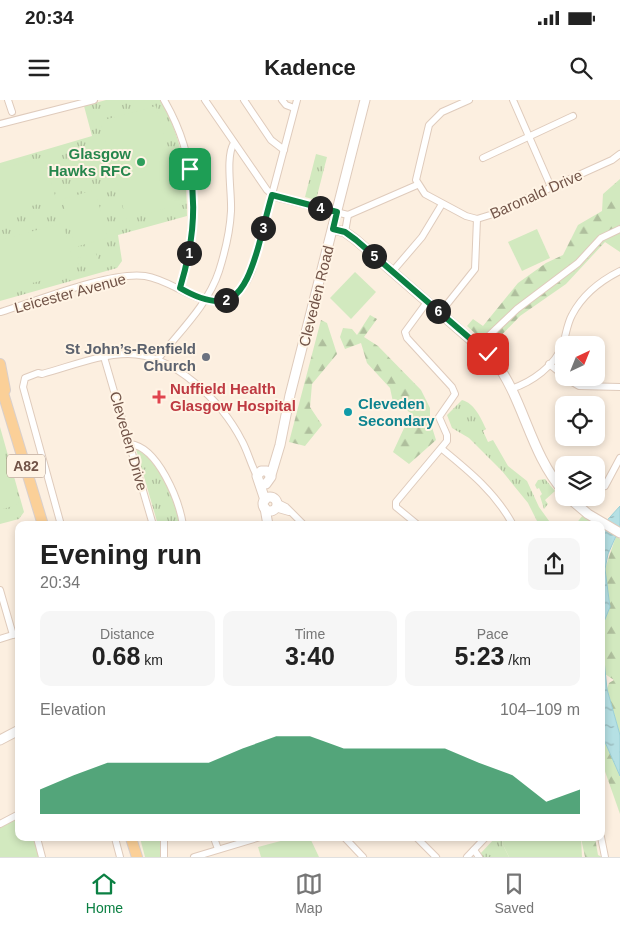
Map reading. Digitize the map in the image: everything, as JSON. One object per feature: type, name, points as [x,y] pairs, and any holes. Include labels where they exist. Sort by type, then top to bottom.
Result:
[{"type":"main road","name":"A82","points":[[0,364],[8,408]]},
{"type":"main road","name":"A82","points":[[0,383],[42,521]]},
{"type":"main road","points":[[132,841],[137,857]]},
{"type":"street","points":[[8,100],[12,112]]},
{"type":"street","points":[[0,124],[94,100]]},
{"type":"street","points":[[164,100],[181,137],[192,184],[193,231],[180,288]]},
{"type":"street","points":[[205,100],[272,195],[348,215],[417,185],[416,175],[428,128],[436,116],[454,103],[469,100]]},
{"type":"street","points":[[244,100],[271,140],[284,150]]},
{"type":"street","points":[[282,100],[286,105],[294,108]]},
{"type":"street","name":"Leicester Avenue","points":[[1,312],[123,276],[146,276],[180,288],[205,300],[227,300],[241,290],[247,281],[297,100]]},
{"type":"street","name":"Cleveden Road","points":[[264,477],[275,462],[365,100]]},
{"type":"street","points":[[513,100],[551,187]]},
{"type":"street","points":[[482,158],[573,116]]},
{"type":"street","points":[[158,360],[205,300],[219,272],[228,232],[231,195],[230,153],[234,143]]},
{"type":"street","name":"Baronald Drive","points":[[417,185],[425,194],[442,204],[477,219],[612,160],[620,154]]},
{"type":"street","points":[[392,272],[426,232],[442,204]]},
{"type":"street","points":[[345,232],[345,222],[348,215]]},
{"type":"street","points":[[440,313],[475,269],[477,219]]},
{"type":"street","points":[[333,229],[345,232],[499,366],[543,461],[555,479]]},
{"type":"street","points":[[478,346],[517,309],[578,263],[601,238],[620,229]]},
{"type":"street","points":[[511,389],[530,380],[550,364],[562,346],[569,322],[577,307],[598,283],[620,271]]},
{"type":"street","points":[[413,521],[396,507],[396,502],[442,449],[447,435],[439,417],[455,394],[446,379],[406,338],[405,332],[427,302]]},
{"type":"street","points":[[60,521],[23,383],[27,376],[38,373],[42,374],[104,357],[128,354],[158,360],[188,378],[226,415],[264,477],[271,504],[269,521]]},
{"type":"street","name":"Cleveden Drive","points":[[104,357],[152,521]]},
{"type":"street","points":[[550,364],[555,369]]},
{"type":"street","points":[[580,386],[620,387]]},
{"type":"street","points":[[130,444],[137,445],[147,454],[170,482],[179,504],[182,521]]},
{"type":"street","points":[[442,449],[481,481],[511,521]]},
{"type":"street","points":[[605,486],[620,458]]},
{"type":"street","points":[[271,504],[286,507],[299,521]]},
{"type":"street","points":[[579,506],[600,521]]},
{"type":"street","points":[[605,524],[620,533]]},
{"type":"street","points":[[0,590],[15,631]]},
{"type":"street","points":[[0,639],[15,634]]},
{"type":"street","points":[[0,740],[15,732]]},
{"type":"street","points":[[0,824],[15,816]]},
{"type":"street","points":[[38,841],[42,857]]},
{"type":"street","points":[[116,841],[120,857]]},
{"type":"street","points":[[164,841],[164,857]]},
{"type":"street","points":[[215,841],[218,849]]},
{"type":"street","points":[[194,857],[246,841]]},
{"type":"street","points":[[348,841],[363,857]]},
{"type":"street","points":[[420,841],[436,857]]},
{"type":"street","points":[[468,857],[482,841]]},
{"type":"street","points":[[602,841],[605,857]]},
{"type":"street","points":[[474,850],[479,857]]},
{"type":"green space","points":[[106,100],[160,100],[174,127],[182,156],[187,216],[118,235],[122,261],[117,268],[0,301],[0,163],[92,136],[84,106]]},
{"type":"green space","name":"Glasgow Hawks RFC","points":[[156,106],[183,204],[126,219],[100,121]]},
{"type":"green space","points":[[316,154],[327,157],[316,200],[305,197]]},
{"type":"green space","points":[[44,157],[56,199],[0,215],[0,169]]},
{"type":"green space","points":[[620,179],[620,252],[605,242],[566,284],[520,316],[490,347],[467,326],[473,319],[483,326],[518,283],[546,263],[563,255],[578,225],[602,211],[603,194]]},
{"type":"green space","points":[[95,190],[108,238],[75,247],[62,199]]},
{"type":"green space","points":[[63,223],[76,272],[0,291],[0,240]]},
{"type":"green space","points":[[537,229],[550,258],[522,271],[508,242]]},
{"type":"green space","points":[[96,253],[99,262],[79,267],[77,258]]},
{"type":"green space","points":[[355,272],[376,292],[351,319],[330,298]]},
{"type":"green space","points":[[370,315],[377,319],[364,337],[378,346],[421,390],[430,408],[430,421],[436,440],[409,464],[393,452],[411,413],[393,402],[390,388],[367,363],[361,343],[345,349],[340,337],[343,328],[352,329],[357,335]]},
{"type":"green space","points":[[321,320],[327,323],[337,354],[312,384],[310,407],[322,425],[305,446],[289,442]]},
{"type":"green space","points":[[462,400],[474,408],[486,429],[483,431],[488,442],[493,440],[508,466],[527,481],[539,507],[549,521],[537,521],[528,503],[502,471],[469,438],[452,428],[447,415]]},
{"type":"green space","points":[[0,427],[24,512],[19,519],[0,524]]},
{"type":"green space","points":[[0,437],[19,504],[0,510]]},
{"type":"green space","points":[[136,449],[152,462],[165,482],[175,505],[179,521],[157,521]]},
{"type":"green space","points":[[545,479],[555,491],[545,500],[548,504],[544,509],[540,496],[542,494],[535,485],[538,480]]},
{"type":"green space","points":[[583,515],[593,521],[578,521]]},
{"type":"green space","points":[[616,536],[620,539],[620,735],[607,689],[609,683],[614,680],[605,674],[605,619],[610,607],[605,569]]},
{"type":"green space","points":[[605,742],[620,776],[620,814],[605,771]]},
{"type":"green space","points":[[15,819],[15,841],[35,841],[39,857],[0,857],[0,828]]},
{"type":"green space","points":[[141,841],[160,841],[160,857],[145,857]]},
{"type":"green space","points":[[281,841],[311,841],[319,857],[261,857],[258,847]]},
{"type":"green space","points":[[492,841],[503,841],[509,857],[483,857],[480,854]]},
{"type":"green space","points":[[503,841],[581,841],[582,857],[509,857]]},
{"type":"green space","points":[[582,841],[596,841],[598,855],[602,857],[585,857]]},
{"type":"water","points":[[620,506],[620,527],[608,554],[605,569],[605,523]]},
{"type":"water","points":[[605,569],[610,607],[605,619]]},
{"type":"water","points":[[605,670],[607,689],[620,735],[620,776],[605,742]]},
{"type":"place","name":"Glasgow Hawks RFC","points":[[141,162]]},
{"type":"place","name":"St John’s-Renfield Church","points":[[206,357]]},
{"type":"place","name":"Nuffield Health Glasgow Hospital","points":[[159,397]]},
{"type":"place","name":"Cleveden Secondary","points":[[348,412]]},
{"type":"route","points":[[190,169],[194,218],[193,231],[180,288],[194,296],[213,301],[227,300],[241,290],[252,270],[272,195],[337,212],[333,229],[345,232],[356,240],[488,354]]}]
